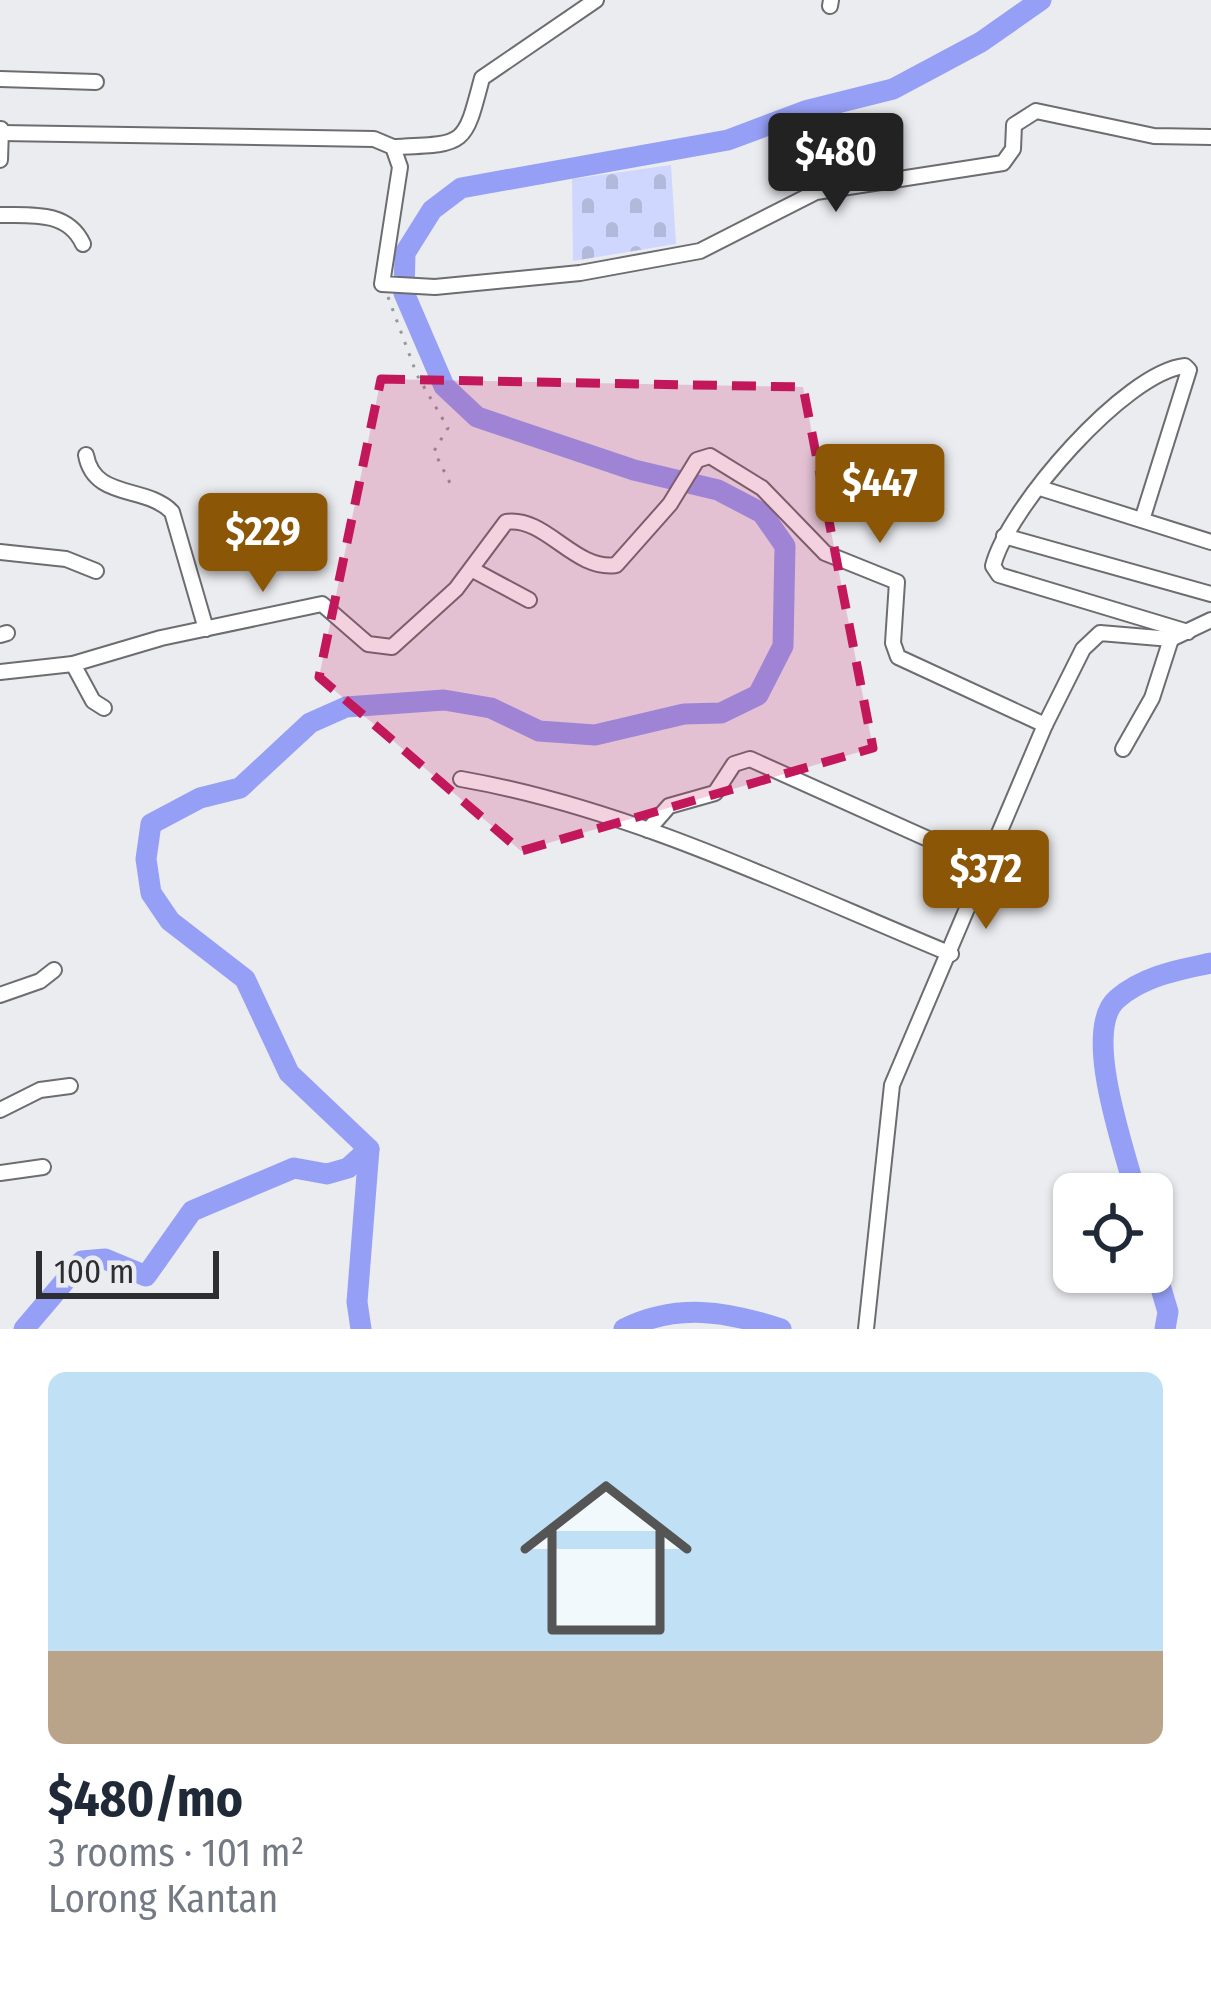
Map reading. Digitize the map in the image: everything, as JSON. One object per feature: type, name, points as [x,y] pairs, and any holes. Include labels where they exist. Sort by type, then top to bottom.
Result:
[{"type":"street","points":[[2,134],[374,139],[393,147],[444,145],[464,134],[477,114],[482,78],[596,0]]},
{"type":"street","points":[[0,79],[96,82]]},
{"type":"street","points":[[393,147],[400,167],[387,284],[435,287],[580,273],[700,251],[816,192],[1003,163],[1013,149],[1014,124],[1036,111],[1154,136],[1211,137]]},
{"type":"street","points":[[0,124],[0,160]]},
{"type":"street","points":[[0,215],[60,220],[76,229],[83,244]]},
{"type":"street","points":[[1142,520],[1189,370],[1182,365],[1158,375],[1117,405],[1040,488],[1004,536],[993,566],[999,575],[1188,632]]},
{"type":"street","points":[[86,455],[95,477],[112,488],[157,500],[172,512],[206,628]]},
{"type":"street","points":[[0,672],[73,664],[206,628],[322,604],[368,644],[392,647],[472,570],[488,539],[513,520],[597,564],[616,565],[670,504],[697,460],[710,456],[762,488],[825,553],[897,582],[893,643],[898,657],[1045,725]]},
{"type":"street","points":[[1040,488],[1211,542]]},
{"type":"street","points":[[1004,536],[1211,594]]},
{"type":"street","points":[[0,552],[66,559],[96,571]]},
{"type":"street","points":[[472,570],[529,600]]},
{"type":"street","points":[[866,1329],[892,1085],[1045,725],[1083,650],[1100,633],[1171,640],[1209,621],[1211,605]]},
{"type":"street","points":[[1123,749],[1152,698],[1171,640]]},
{"type":"street","points":[[73,664],[93,701],[104,708]]},
{"type":"street","points":[[648,830],[669,806],[715,793],[734,764],[750,759],[986,865]]},
{"type":"street","points":[[461,779],[534,792],[648,830],[951,954]]},
{"type":"street","points":[[0,995],[40,981],[54,970]]},
{"type":"street","points":[[0,1110],[40,1090],[70,1086]]},
{"type":"street","points":[[0,1173],[43,1167]]},
{"type":"path","points":[[387,284],[398,334],[448,428],[434,451],[450,483]]},
{"type":"highlighted area","points":[[381,379],[803,387],[873,748],[521,851],[319,677]]},
{"type":"green space","points":[[671,165],[676,244],[573,261],[572,179]]},
{"type":"waterway","points":[[361,1329],[357,1302],[369,1149],[289,1073],[245,979],[170,921],[151,893],[146,859],[151,824],[200,798],[240,788],[310,723],[346,707],[444,700],[491,708],[539,731],[595,735],[684,714],[721,713],[758,695],[783,646],[785,546],[762,513],[718,490],[634,470],[477,417],[444,386],[404,293],[405,253],[432,210],[461,188],[728,140],[805,111],[893,89],[981,42],[1041,0]]},
{"type":"waterway","points":[[1130,1173],[1104,1063],[1107,1015],[1117,999],[1138,985],[1211,963]]},
{"type":"waterway","points":[[24,1329],[82,1261],[105,1259],[146,1276],[192,1211],[294,1168],[327,1174],[348,1168],[369,1149]]},
{"type":"waterway","points":[[1162,1293],[1168,1312],[1165,1329]]},
{"type":"waterway","points":[[624,1329],[663,1316],[702,1312],[781,1329]]}]
